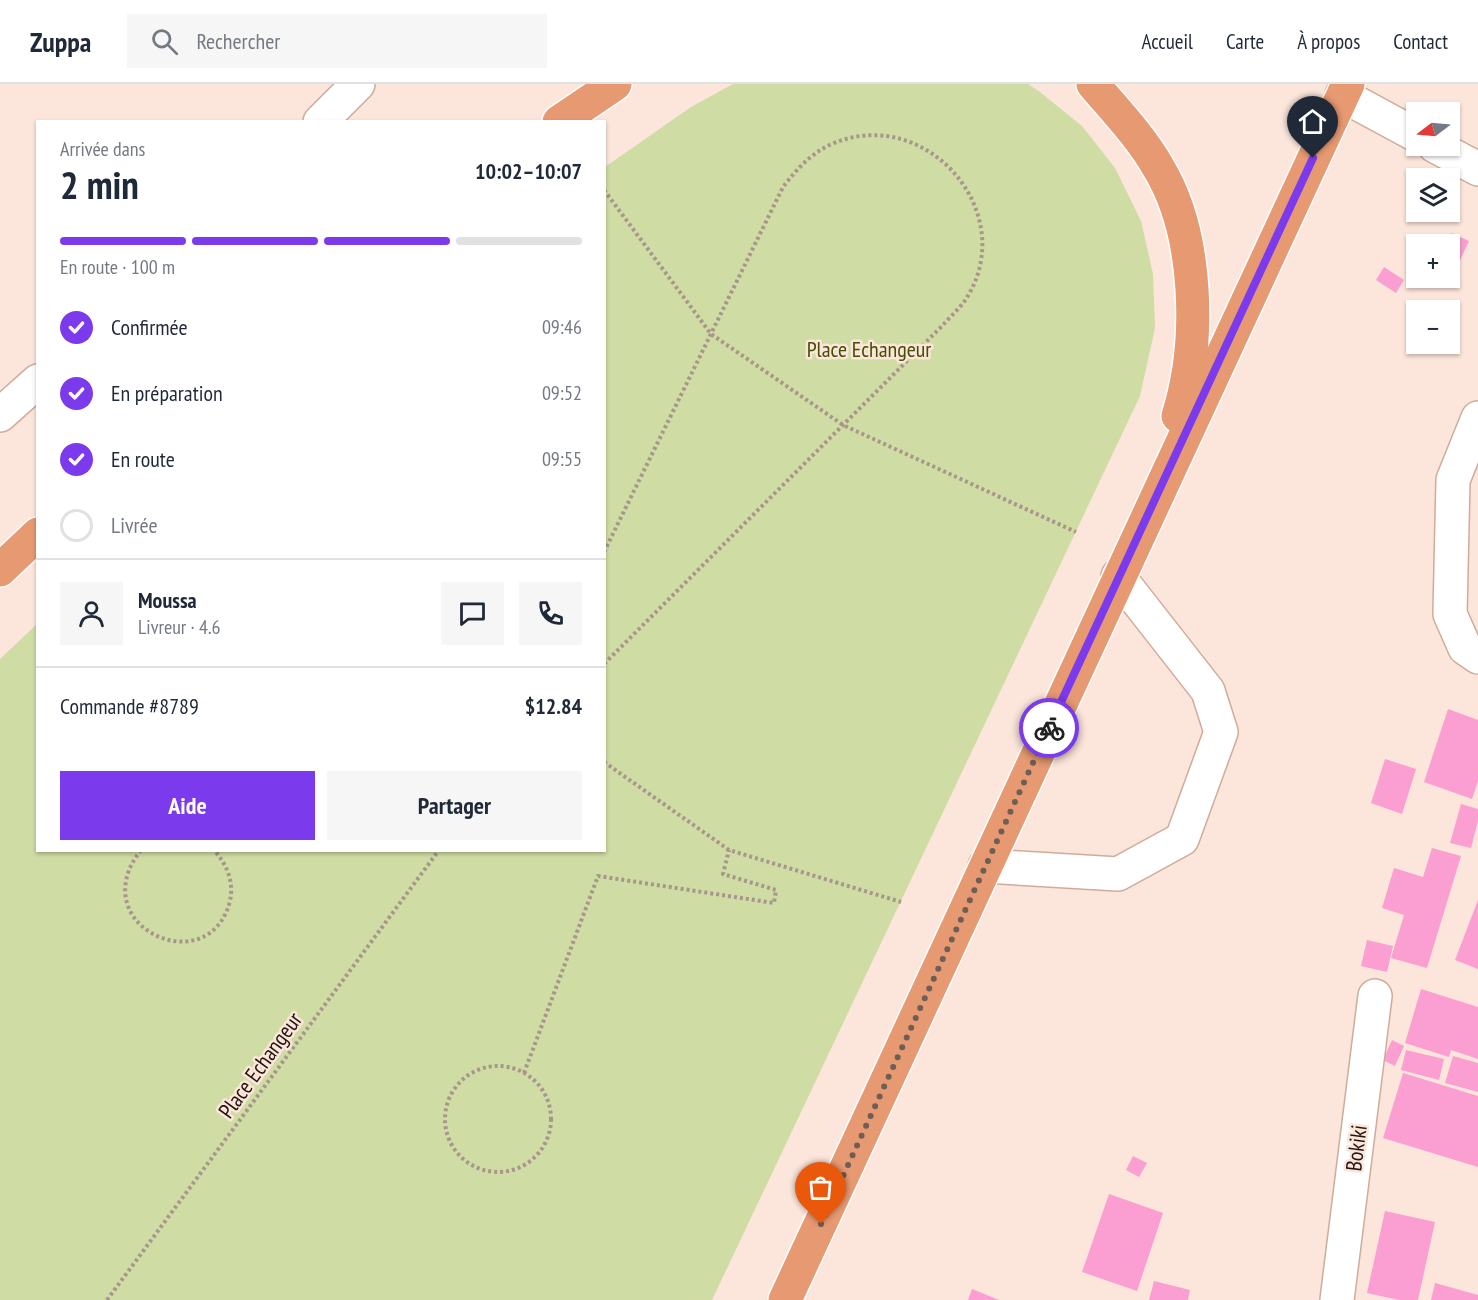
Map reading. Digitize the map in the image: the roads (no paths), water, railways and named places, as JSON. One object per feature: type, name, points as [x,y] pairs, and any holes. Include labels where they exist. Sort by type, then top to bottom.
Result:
[{"type":"highway","points":[[562,120],[615,84]]},
{"type":"highway","points":[[1093,84],[1159,167],[1179,215],[1191,270],[1191,349],[1183,400],[1147,513]]},
{"type":"highway","points":[[785,1300],[1147,513],[1345,90]]},
{"type":"highway","points":[[0,570],[36,536]]},
{"type":"street","points":[[322,120],[358,84]]},
{"type":"street","points":[[1345,90],[1406,129]]},
{"type":"street","points":[[1454,156],[1478,169]]},
{"type":"street","points":[[0,415],[36,383]]},
{"type":"street","points":[[1478,418],[1453,480],[1450,614],[1465,648],[1478,657]]},
{"type":"street","points":[[985,866],[1118,874],[1182,839],[1221,732],[1208,691],[1118,576]]},
{"type":"street","name":"Bokiki","points":[[1337,1300],[1375,996]]},
{"type":"park label","name":"Place Echangeur","points":[[869,349]]}]
